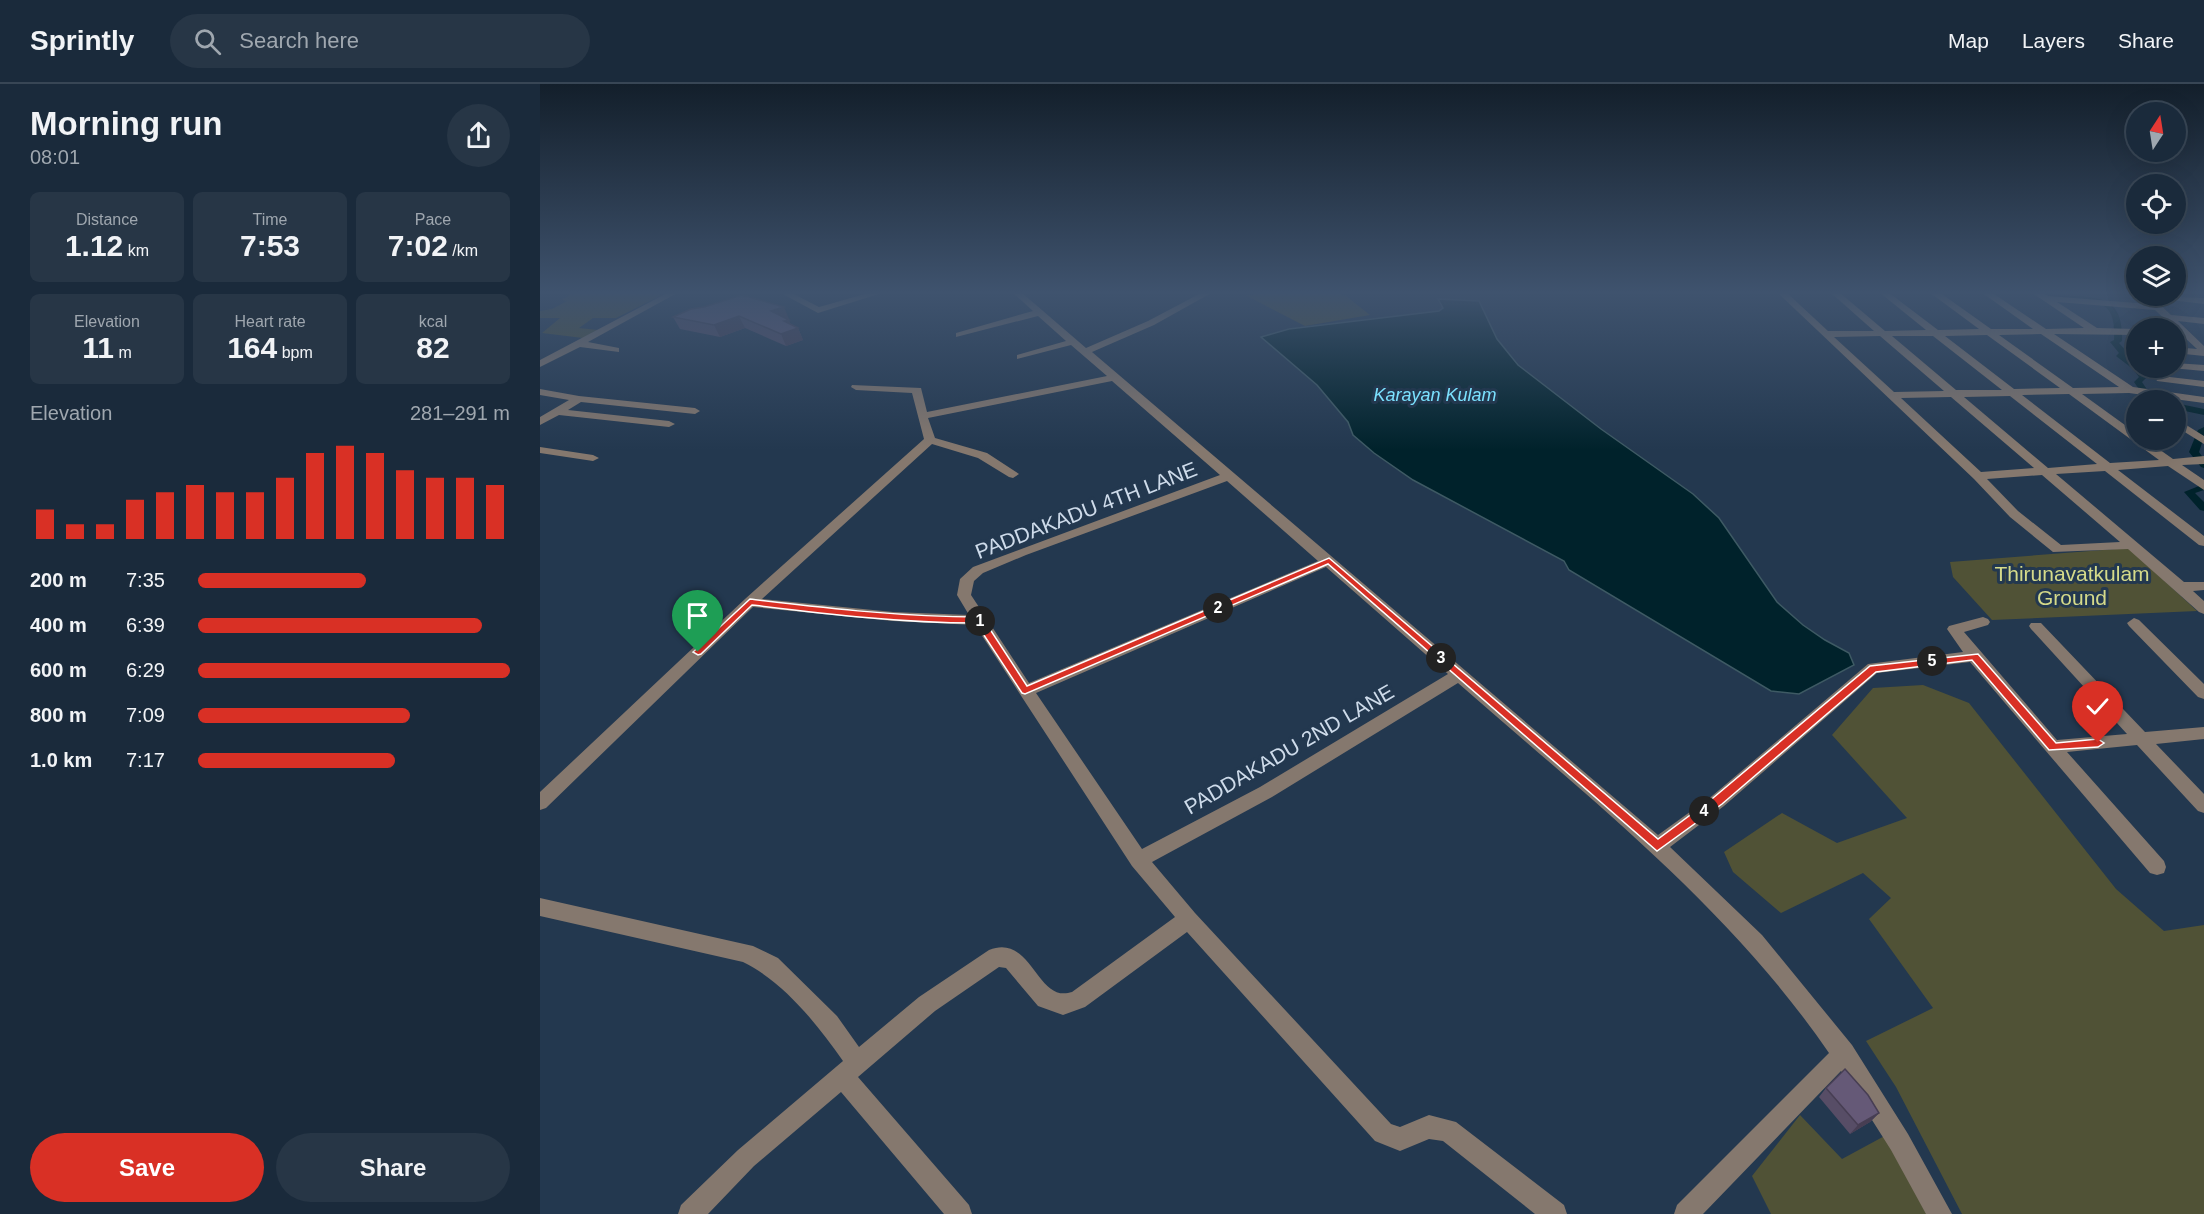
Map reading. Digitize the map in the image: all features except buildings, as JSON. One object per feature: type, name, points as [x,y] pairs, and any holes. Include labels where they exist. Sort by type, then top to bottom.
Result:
[{"type":"street","points":[[540,364],[579,345]]},
{"type":"street","points":[[584,345],[616,350]]},
{"type":"street","points":[[1020,357],[1085,345]]},
{"type":"street","points":[[1838,345],[1978,476],[2014,514],[2058,549],[2132,545]]},
{"type":"street","points":[[1896,345],[2204,609]]},
{"type":"street","points":[[1950,345],[2204,542]]},
{"type":"street","points":[[2006,345],[2126,431]]},
{"type":"street","points":[[2064,345],[2128,390]]},
{"type":"street","points":[[1081,346],[1228,476],[1657,846],[1754,942],[1844,1053],[1902,1143],[1941,1214]]},
{"type":"street","points":[[2186,351],[2204,352]]},
{"type":"street","points":[[2186,367],[2204,368]]},
{"type":"street","points":[[922,416],[1116,377]]},
{"type":"street","points":[[2161,379],[2204,384]]},
{"type":"street","points":[[856,387],[917,390],[930,440]]},
{"type":"street","points":[[1890,395],[2126,390]]},
{"type":"street","points":[[540,392],[579,399],[695,411]]},
{"type":"street","points":[[2186,398],[2204,400]]},
{"type":"street","points":[[540,422],[579,399]]},
{"type":"street","points":[[558,412],[669,424]]},
{"type":"street","points":[[2186,429],[2204,441]]},
{"type":"street","points":[[930,440],[986,456],[1013,474]]},
{"type":"street","points":[[540,803],[750,602],[930,440]]},
{"type":"street","points":[[540,450],[593,458]]},
{"type":"street","points":[[2153,450],[2204,486]]},
{"type":"street","points":[[1978,476],[2204,460]]},
{"type":"street","name":"PADDAKADU 4TH LANE","points":[[1228,476],[978,570],[967,579],[964,595],[1025,691],[1139,860],[1188,919],[1383,1133],[1400,1139],[1429,1127],[1449,1130],[1555,1214]]},
{"type":"street","points":[[1025,691],[1329,561]]},
{"type":"street","points":[[2181,587],[2204,586]]},
{"type":"street","points":[[750,602],[929,620],[979,620]]},
{"type":"street","points":[[1983,622],[1954,629],[1974,656],[2157,867]]},
{"type":"street","points":[[2134,623],[2204,693]]},
{"type":"street","points":[[2036,626],[2204,806]]},
{"type":"street","points":[[1657,846],[1718,801],[1873,668],[1974,656]]},
{"type":"street","name":"PADDAKADU 2ND LANE","points":[[1139,860],[1266,792],[1460,674]]},
{"type":"street","points":[[2053,747],[2204,733]]},
{"type":"street","points":[[540,908],[746,953],[771,965],[829,1023],[850,1070],[960,1214]]},
{"type":"street","points":[[690,1214],[746,1158],[927,1004],[996,957],[1012,959],[1045,999],[1063,1005],[1078,1000],[1188,919]]},
{"type":"street","points":[[1686,1214],[1844,1053]]},
{"type":"green space","name":"Thirunavatkulam Ground","points":[[2129,548],[2197,611],[1992,620],[1953,577],[1950,562]]},
{"type":"green space","points":[[1923,685],[1969,703],[2116,889],[2164,931],[2204,925],[2204,1214],[1962,1214],[1896,1087],[1866,1041],[1933,1008],[1869,919],[1891,898],[1863,873],[1781,913],[1733,872],[1724,852],[1782,813],[1837,843],[1907,818],[1832,735],[1873,688]]},
{"type":"green space","points":[[1800,1115],[1842,1159],[1890,1133],[1936,1214],[1771,1214],[1752,1176]]},
{"type":"water","name":"Karayan Kulam","points":[[1270,345],[1502,345],[1518,365],[1601,429],[1693,494],[1719,518],[1777,602],[1803,625],[1849,653],[1854,665],[1799,694],[1771,691],[1569,570],[1564,561],[1413,480],[1374,453],[1353,435],[1348,422],[1317,385]]},
{"type":"waterway","points":[[2116,345],[2124,353],[2120,356],[2126,360]]},
{"type":"waterway","points":[[2142,378],[2138,382],[2143,390]]},
{"type":"waterway","points":[[2186,408],[2204,412]]},
{"type":"waterway","points":[[2204,430],[2202,430],[2194,452],[2204,465]]},
{"type":"waterway","points":[[2204,487],[2189,492],[2204,508]]},
{"type":"route","points":[[698,652],[750,602],[929,620],[979,620],[1025,691],[1329,561],[1657,846],[1718,801],[1873,668],[1974,656],[2053,747],[2098,743]]}]
